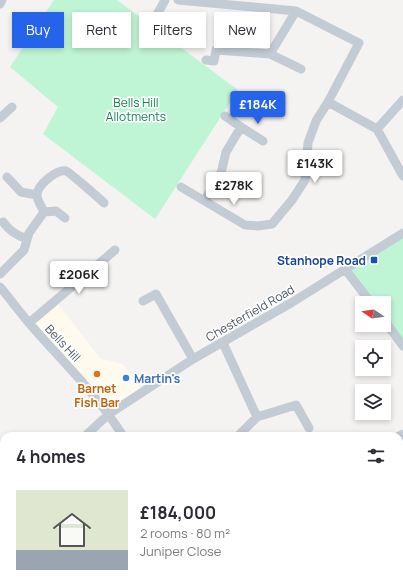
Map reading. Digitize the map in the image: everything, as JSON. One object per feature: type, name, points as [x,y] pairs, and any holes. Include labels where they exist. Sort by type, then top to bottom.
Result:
[{"type":"street","points":[[0,4],[2,0]]},
{"type":"street","points":[[158,12],[165,0]]},
{"type":"street","points":[[178,0],[296,11],[360,43],[316,121],[308,143],[305,180],[292,200],[272,224],[258,226],[245,225],[181,187]]},
{"type":"street","points":[[270,54],[296,11]]},
{"type":"street","points":[[206,60],[214,61],[216,50],[270,54],[301,69]]},
{"type":"street","points":[[377,129],[403,100]]},
{"type":"street","points":[[328,102],[377,129],[403,176]]},
{"type":"street","points":[[0,118],[12,107]]},
{"type":"street","points":[[226,116],[263,141]]},
{"type":"street","points":[[205,200],[221,173],[226,152],[241,127]]},
{"type":"street","points":[[44,212],[37,195],[42,184],[56,173],[63,170],[68,171],[104,202]]},
{"type":"street","points":[[7,176],[21,192],[37,195]]},
{"type":"street","points":[[0,274],[24,250],[29,233],[44,212],[56,211],[65,218]]},
{"type":"street","points":[[3,222],[9,230],[27,239]]},
{"type":"street","name":"Chesterfield Road","points":[[89,432],[109,414],[193,359],[291,303],[403,233]]},
{"type":"street","points":[[29,323],[115,250]]},
{"type":"street","points":[[345,269],[366,296]]},
{"type":"street","name":"Bells Hill","points":[[0,287],[29,323],[81,380],[109,414],[120,432]]},
{"type":"street","points":[[143,301],[156,294],[193,359]]},
{"type":"street","points":[[391,330],[403,346]]},
{"type":"street","points":[[223,343],[256,417]]},
{"type":"street","points":[[242,432],[256,417],[296,405],[309,428]]},
{"type":"shaded area","points":[[54,299],[101,359],[123,364],[143,391],[109,414],[29,323]]},
{"type":"green space","name":"Bells Hill Allotments","points":[[54,0],[117,0],[139,16],[139,48],[182,48],[238,90],[155,219],[43,134],[58,107],[10,67],[22,48],[64,48],[64,12],[46,12]]},
{"type":"green space","points":[[403,233],[403,346],[391,330],[391,296],[366,296],[345,269]]},
{"type":"place","name":"Stanhope Road","points":[[374,260]]},
{"type":"place","name":"Barnet Fish Bar","points":[[97,374]]},
{"type":"place","name":"Martin's","points":[[126,378]]}]
